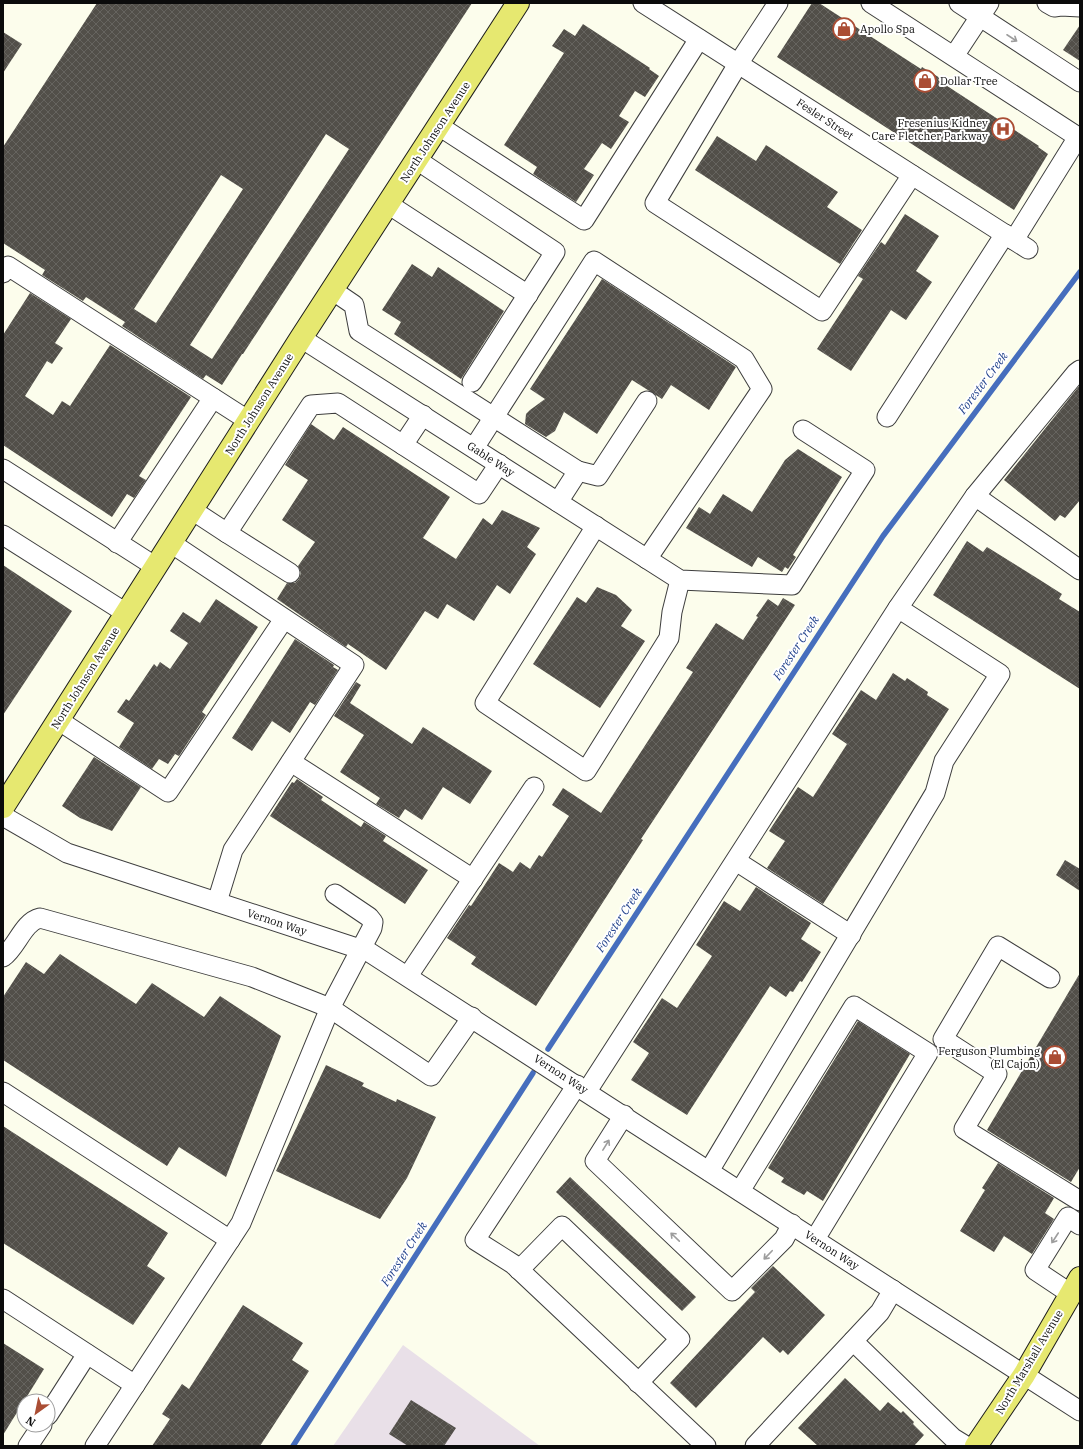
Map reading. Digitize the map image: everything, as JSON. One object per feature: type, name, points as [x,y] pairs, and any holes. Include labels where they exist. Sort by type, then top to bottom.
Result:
[{"type":"main road","name":"North Johnson Avenue","points":[[3,807],[301,338],[518,3]]},
{"type":"main road","name":"North Marshall Avenue","points":[[976,1446],[1024,1375],[1075,1286]]},
{"type":"street","name":"Fesler Street","points":[[643,3],[1015,241]]},
{"type":"street","points":[[778,3],[738,64],[655,203],[822,311],[912,175]]},
{"type":"street","points":[[871,3],[1079,136],[1015,241],[887,417]]},
{"type":"street","points":[[959,3],[984,10],[1060,69],[1080,82]]},
{"type":"street","points":[[1047,3],[1054,7],[1080,7]]},
{"type":"street","points":[[954,56],[984,10]]},
{"type":"street","points":[[439,126],[584,220],[699,39]]},
{"type":"street","points":[[1060,69],[1065,62],[1080,68]]},
{"type":"street","points":[[417,160],[556,252],[472,382]]},
{"type":"street","points":[[388,204],[528,295]]},
{"type":"street","points":[[474,448],[594,262],[744,360],[762,389],[647,559]]},
{"type":"street","points":[[3,273],[8,266],[248,421]]},
{"type":"street","points":[[332,290],[354,306],[359,330],[578,470],[598,476],[646,401]]},
{"type":"street","name":"Gable Way","points":[[301,338],[680,580]]},
{"type":"street","points":[[706,1446],[513,1264],[475,1240],[582,1088],[736,861],[898,608],[975,496],[1080,370]]},
{"type":"street","points":[[117,543],[213,398]]},
{"type":"street","points":[[228,533],[311,405],[338,403],[480,494],[499,464]]},
{"type":"street","points":[[403,446],[423,415]]},
{"type":"street","points":[[596,526],[485,703],[586,771],[669,638],[672,612],[680,580],[792,585],[865,470],[803,430]]},
{"type":"street","points":[[3,469],[156,567]]},
{"type":"street","points":[[558,502],[578,470]]},
{"type":"street","points":[[975,496],[1077,562]]},
{"type":"street","points":[[192,510],[290,573]]},
{"type":"street","points":[[3,535],[126,613]]},
{"type":"street","points":[[171,543],[354,665],[233,850],[217,902]]},
{"type":"street","points":[[710,1171],[935,793],[944,761],[1000,674],[898,608]]},
{"type":"street","points":[[58,720],[168,792],[284,619]]},
{"type":"street","points":[[291,762],[473,879]]},
{"type":"street","points":[[408,976],[534,787]]},
{"type":"street","name":"Vernon Way","points":[[3,816],[66,854],[369,952],[624,1115],[1080,1411]]},
{"type":"street","points":[[736,861],[851,935]]},
{"type":"street","points":[[95,1446],[241,1224],[330,1008],[372,928],[373,922],[369,917],[335,894]]},
{"type":"street","points":[[3,957],[9,952],[32,922],[40,918],[252,976],[330,1008],[431,1076],[472,1017]]},
{"type":"street","points":[[1050,978],[998,946],[943,1040],[997,1074],[964,1129],[1078,1195]]},
{"type":"street","points":[[740,1191],[854,1006],[928,1053],[815,1239]]},
{"type":"street","points":[[3,1092],[230,1240]]},
{"type":"street","points":[[624,1115],[595,1161],[732,1292],[784,1239],[792,1224]]},
{"type":"street","points":[[1075,1286],[1035,1270],[1068,1217],[1080,1225]]},
{"type":"street","points":[[519,1270],[562,1226],[680,1339],[638,1382]]},
{"type":"street","points":[[756,1446],[880,1312],[893,1290]]},
{"type":"street","points":[[3,1299],[135,1385]]},
{"type":"street","points":[[853,1341],[953,1438],[966,1446]]},
{"type":"street","points":[[56,1402],[87,1354]]},
{"type":"street","points":[[28,1446],[37,1433]]},
{"type":"shaded area","points":[[403,1345],[540,1446],[333,1446]]},
{"type":"building","points":[[97,3],[472,3],[222,385],[206,375],[203,379],[122,326],[125,322],[86,297],[83,301],[42,275],[45,270],[3,243],[3,147]],"holes":[[[326,134],[349,149],[212,359],[190,345]],[[221,175],[243,189],[156,323],[134,309]]]},
{"type":"building","points":[[812,3],[819,3],[921,69],[922,67],[940,78],[938,80],[1039,146],[1038,147],[1048,154],[1014,210],[777,57]]},
{"type":"building","points":[[583,24],[650,68],[649,69],[659,76],[645,97],[635,91],[619,116],[629,122],[611,149],[602,143],[584,169],[594,175],[576,202],[533,174],[537,167],[504,145],[564,53],[552,46],[564,29],[575,36]]},
{"type":"building","points":[[1080,25],[1080,61],[1063,50]]},
{"type":"building","points":[[3,32],[22,44],[3,73]]},
{"type":"building","points":[[717,136],[756,161],[766,145],[838,192],[827,207],[862,230],[840,264],[695,170]]},
{"type":"building","points":[[905,214],[939,236],[916,271],[932,282],[906,320],[891,310],[851,371],[817,349],[863,279],[858,276],[881,242],[885,245]]},
{"type":"building","points":[[412,264],[432,277],[438,267],[504,311],[461,379],[394,334],[401,322],[382,310]]},
{"type":"building","points":[[602,279],[736,367],[709,410],[671,385],[662,399],[632,380],[597,434],[564,412],[555,431],[546,437],[525,424],[526,414],[545,399],[530,389]]},
{"type":"building","points":[[30,293],[71,319],[55,343],[63,348],[52,364],[47,361],[25,396],[53,415],[62,401],[70,406],[110,345],[191,397],[139,476],[146,480],[134,498],[127,494],[112,517],[3,445],[3,335]]},
{"type":"building","points":[[1080,385],[1080,500],[1065,518],[1060,515],[1055,521],[1004,480]]},
{"type":"building","points":[[311,424],[334,440],[343,427],[450,497],[423,538],[456,559],[483,518],[492,525],[502,510],[540,528],[527,547],[536,554],[510,594],[497,585],[474,621],[447,604],[438,619],[425,611],[386,670],[348,644],[346,647],[277,599],[287,583],[295,583],[299,579],[301,573],[298,566],[315,542],[282,520],[308,480],[285,465]]},
{"type":"building","points":[[798,449],[842,477],[793,555],[796,557],[788,569],[785,567],[782,572],[758,557],[752,567],[686,528],[699,507],[710,514],[723,494],[752,512],[785,460]]},
{"type":"building","points":[[967,541],[983,552],[987,547],[1040,580],[1062,594],[1059,599],[1080,612],[1080,689],[933,595]]},
{"type":"building","points":[[3,565],[72,611],[3,715]]},
{"type":"building","points":[[597,587],[616,595],[632,610],[621,626],[645,641],[600,708],[533,664],[577,597],[586,603]]},
{"type":"building","points":[[783,598],[795,605],[641,839],[643,840],[536,1006],[471,964],[476,957],[447,938],[469,905],[471,906],[499,863],[513,872],[520,862],[530,869],[539,855],[542,857],[569,816],[552,805],[563,788],[601,813],[693,672],[686,668],[716,623],[743,640],[758,617],[756,616],[768,599],[778,606]]},
{"type":"building","points":[[216,599],[258,627],[202,712],[206,715],[179,756],[175,754],[168,764],[159,759],[152,769],[119,747],[134,723],[117,712],[126,699],[129,701],[154,664],[157,667],[160,662],[170,669],[188,643],[170,631],[183,612],[200,623]]},
{"type":"building","points":[[295,639],[334,665],[333,667],[338,670],[315,705],[310,702],[290,733],[272,721],[252,751],[232,738]]},
{"type":"building","points":[[893,673],[905,681],[907,678],[928,692],[927,695],[949,709],[823,904],[767,868],[785,841],[769,831],[798,787],[813,797],[847,744],[832,734],[861,690],[876,700]]},
{"type":"building","points":[[356,682],[361,685],[350,703],[412,744],[423,727],[492,771],[470,804],[443,787],[422,820],[405,809],[399,818],[376,804],[380,798],[340,772],[364,735],[334,716]]},
{"type":"building","points":[[94,757],[141,787],[112,831],[80,818],[62,806]]},
{"type":"building","points":[[297,779],[323,797],[321,800],[361,827],[364,822],[386,836],[383,841],[428,870],[405,904],[270,816],[292,782],[294,783]]},
{"type":"building","points":[[1065,860],[1080,869],[1080,891],[1056,875]]},
{"type":"building","points":[[756,887],[811,923],[801,939],[821,952],[802,982],[800,981],[793,992],[790,991],[786,997],[770,986],[687,1115],[631,1080],[649,1053],[633,1042],[662,998],[677,1008],[712,956],[696,945],[724,901],[740,911]]},
{"type":"building","points":[[60,954],[136,1004],[152,983],[204,1017],[220,996],[281,1036],[226,1177],[179,1147],[167,1166],[3,1060],[3,997],[26,962],[44,974]]},
{"type":"building","name":"Ferguson Plumbing (El Cajon)","points":[[1080,973],[1080,1167],[1071,1182],[987,1130]]},
{"type":"building","points":[[858,1021],[910,1054],[823,1201],[807,1191],[804,1195],[781,1182],[784,1178],[768,1168]]},
{"type":"building","points":[[326,1065],[364,1083],[362,1086],[396,1102],[397,1099],[436,1117],[407,1178],[380,1219],[276,1171]]},
{"type":"building","points":[[3,1126],[168,1233],[147,1266],[165,1278],[133,1325],[3,1243]]},
{"type":"building","points":[[998,1163],[1054,1198],[1045,1213],[1054,1219],[1032,1254],[1004,1236],[994,1252],[960,1231],[985,1190],[982,1188]]},
{"type":"building","points":[[570,1177],[696,1297],[682,1311],[556,1192]]},
{"type":"building","points":[[773,1266],[825,1315],[788,1355],[783,1350],[780,1353],[763,1337],[696,1408],[670,1383],[755,1292],[751,1288]]},
{"type":"building","points":[[243,1305],[303,1343],[292,1360],[309,1371],[260,1446],[152,1446],[170,1419],[162,1414],[182,1384],[189,1389]]},
{"type":"building","points":[[3,1343],[44,1369],[29,1393],[16,1393],[16,1414],[3,1435]]},
{"type":"building","points":[[845,1378],[880,1411],[888,1402],[901,1413],[903,1411],[924,1435],[914,1446],[818,1446],[798,1428]]},
{"type":"building","points":[[411,1400],[456,1428],[444,1446],[408,1446],[389,1434]]},
{"type":"waterway","name":"Forester Creek","points":[[548,1049],[883,536],[1080,272]]},
{"type":"waterway","name":"Forester Creek","points":[[293,1446],[533,1073]]},
{"type":"place","name":"Apollo Spa","points":[[844,29]]},
{"type":"place","name":"Dollar Tree","points":[[925,81]]},
{"type":"place","name":"Fresenius Kidney Care Fletcher Parkway","points":[[1003,129]]},
{"type":"place","name":"Ferguson Plumbing (El Cajon)","points":[[1055,1057]]}]
